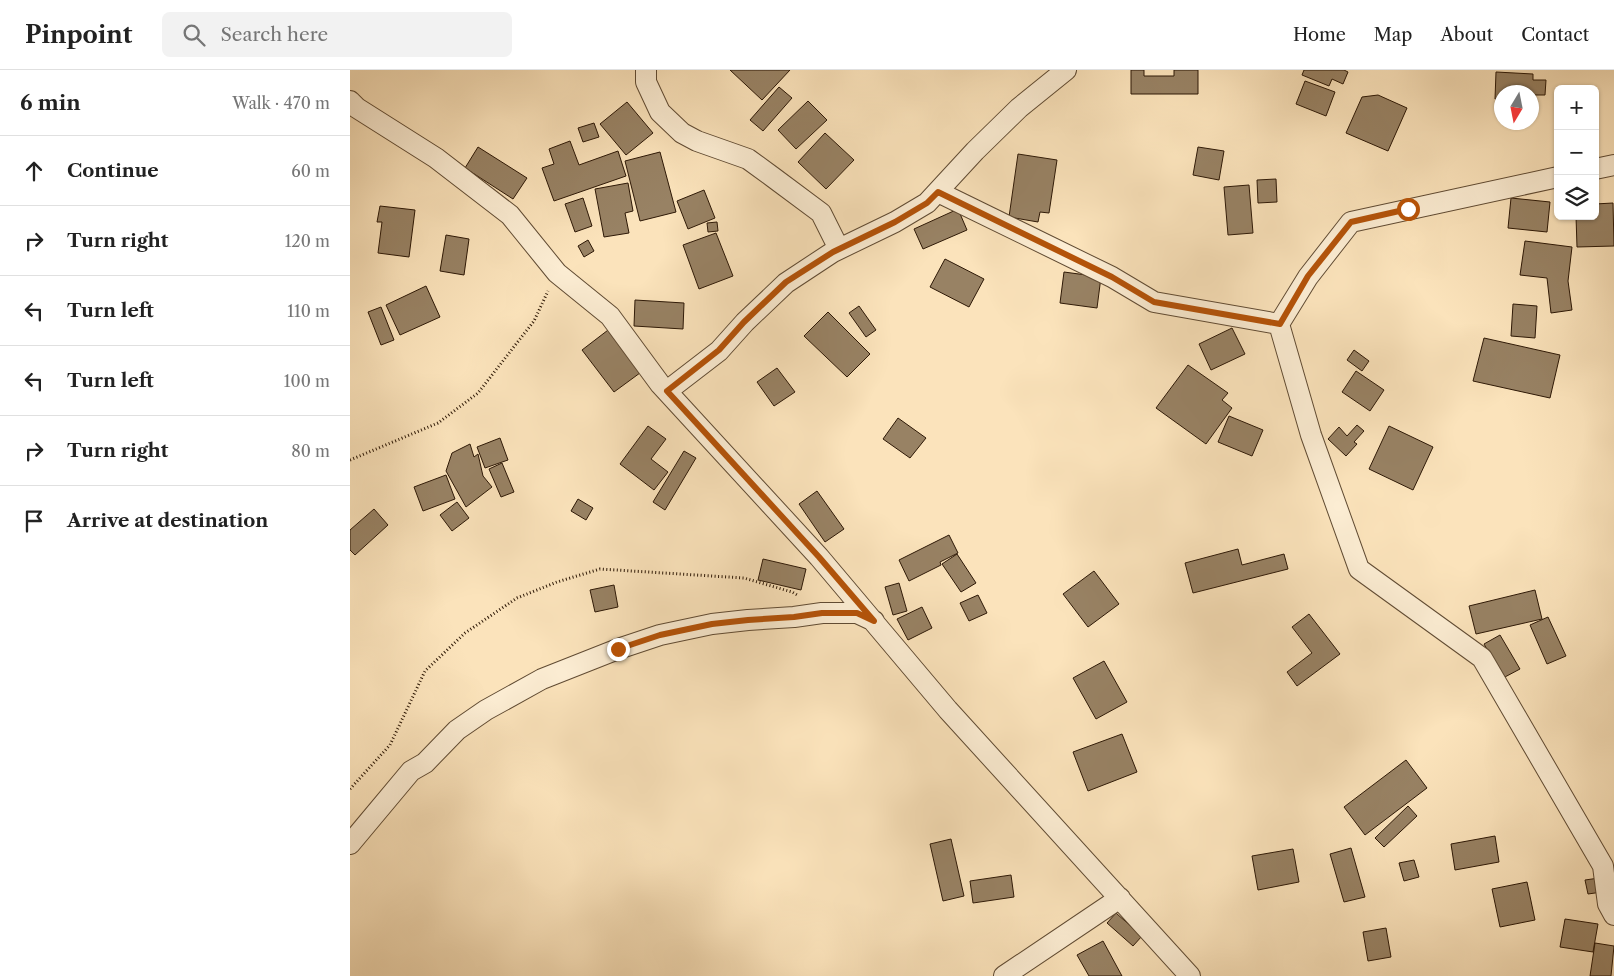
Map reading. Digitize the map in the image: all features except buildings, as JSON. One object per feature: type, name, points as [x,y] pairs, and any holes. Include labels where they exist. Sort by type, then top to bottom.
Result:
[{"type":"street","points":[[646,70],[646,82],[660,112],[676,128],[697,141],[748,159],[821,213],[839,250]]},
{"type":"street","points":[[667,391],[719,350],[744,322],[786,282],[839,250],[895,222],[927,203],[975,151],[1013,114],[1066,70]]},
{"type":"street","points":[[350,101],[436,158],[510,215],[557,272],[610,316],[667,391],[819,557],[948,710],[1190,976]]},
{"type":"street","points":[[1599,168],[1614,165]]},
{"type":"street","points":[[1554,178],[1351,222],[1308,276],[1280,324],[1311,435],[1359,569],[1482,658],[1603,866],[1608,904],[1614,916]]},
{"type":"street","points":[[938,192],[1112,277],[1154,302],[1280,324]]},
{"type":"street","points":[[350,844],[411,771],[425,763],[457,730],[502,701],[542,679],[660,635],[712,624],[822,613],[857,613],[874,621]]},
{"type":"street","points":[[1004,976],[1120,898]]},
{"type":"path","points":[[350,460],[438,423],[478,393],[534,321],[557,272]]},
{"type":"path","points":[[350,789],[390,745],[425,671],[465,633],[518,598],[557,582],[600,569],[744,578],[792,592],[822,613]]},
{"type":"route","points":[[618,649],[660,635],[712,624],[748,620],[822,613],[857,613],[874,621],[819,557],[667,391],[719,350],[744,322],[786,282],[833,252],[895,222],[927,203],[938,192],[1112,277],[1154,302],[1280,324],[1308,276],[1351,222],[1408,209]]}]
